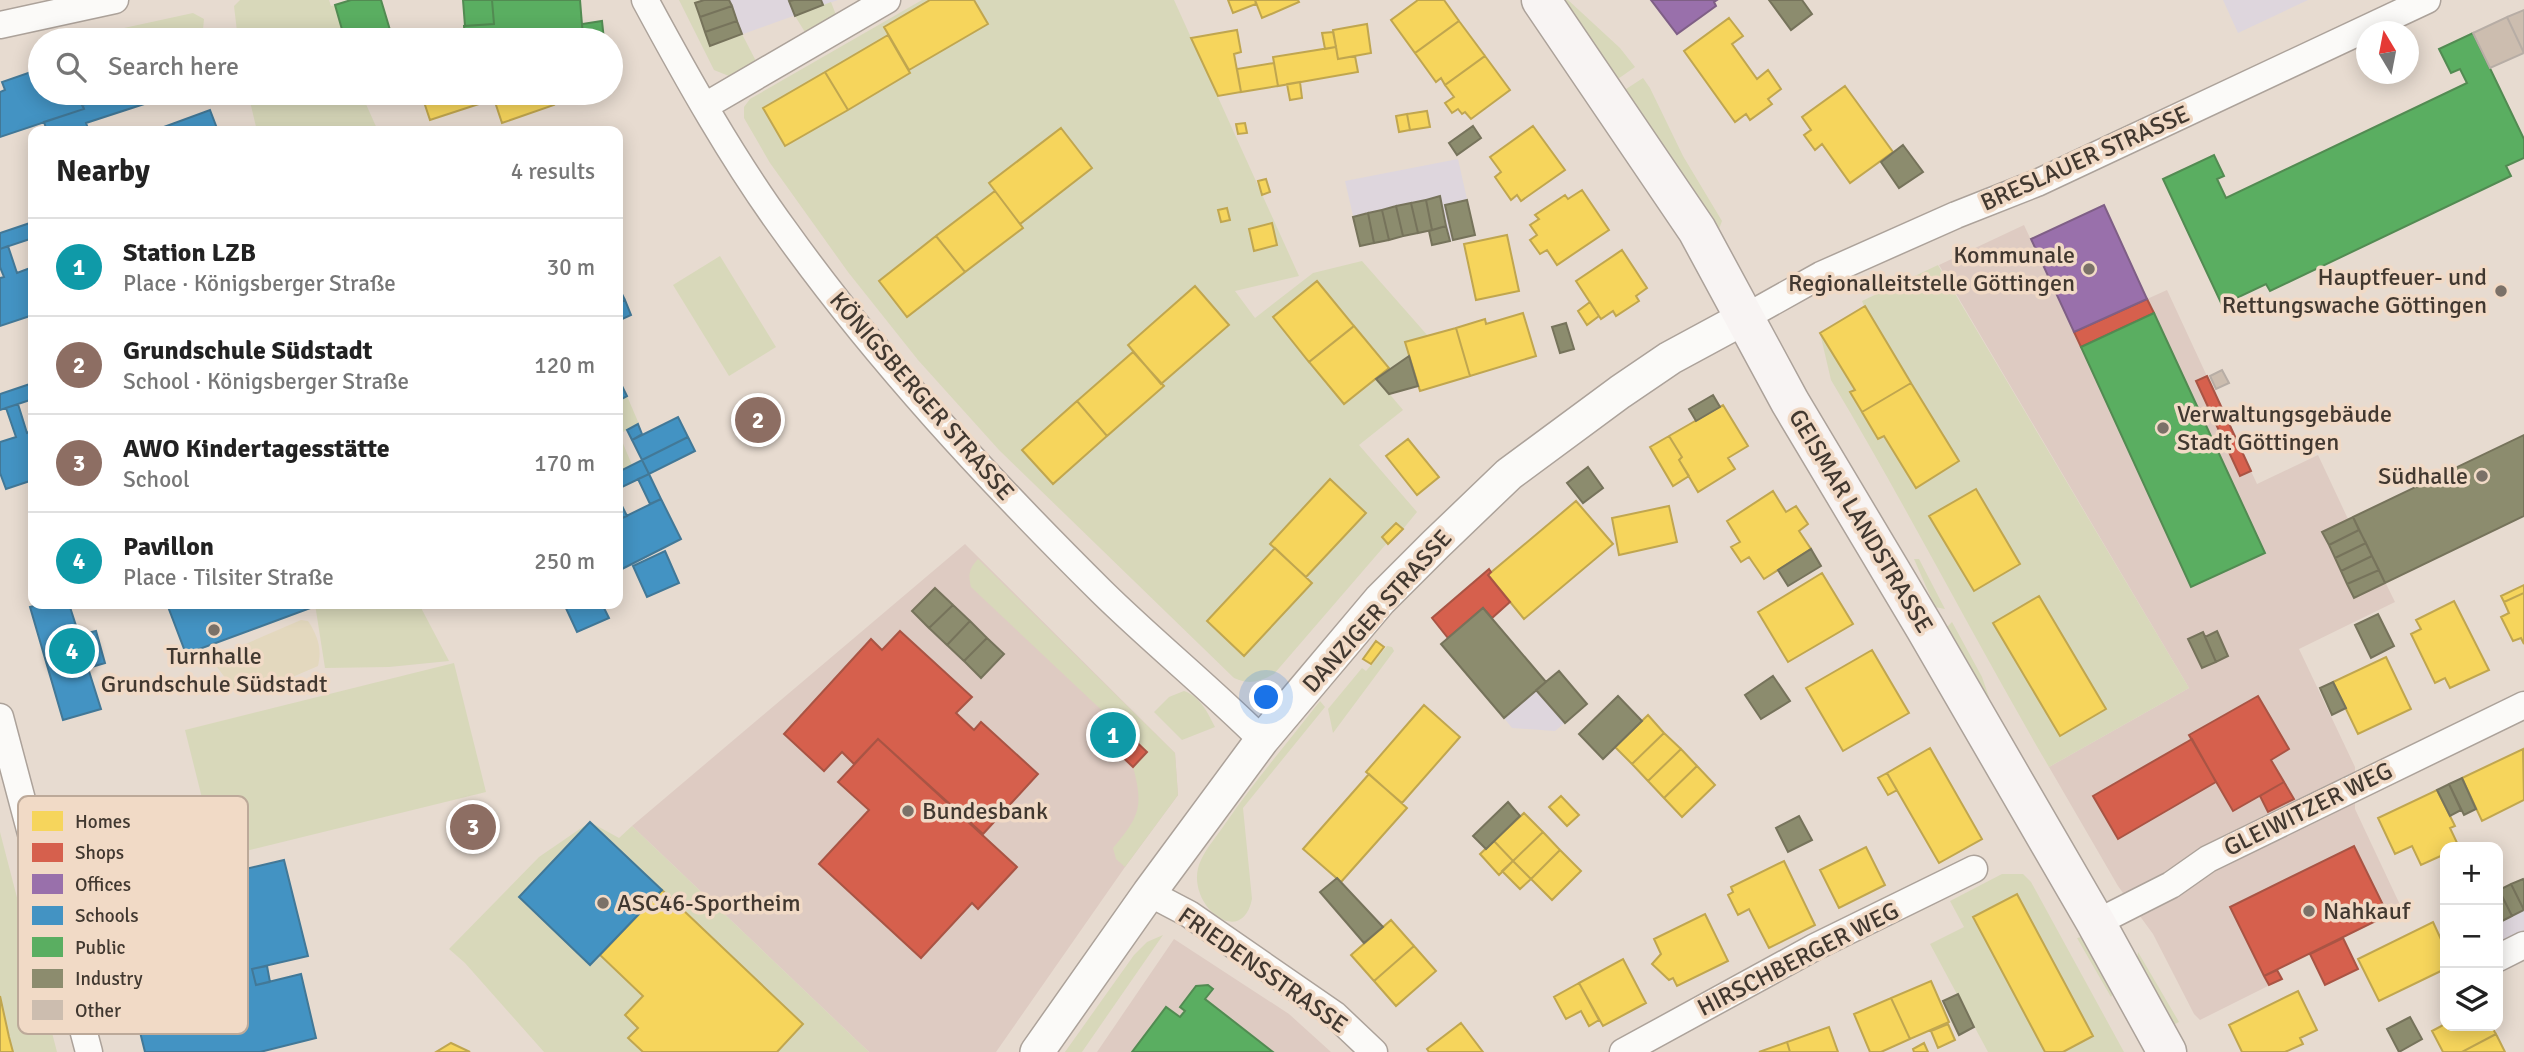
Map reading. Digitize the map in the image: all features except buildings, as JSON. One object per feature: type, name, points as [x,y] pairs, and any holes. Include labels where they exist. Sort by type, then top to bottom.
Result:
[{"type":"main road","name":"GEISMAR LANDSTRASSE","points":[[1541,0],[1697,230],[1790,402],[2096,923],[2166,1052]]},
{"type":"street","points":[[0,25],[115,0]]},
{"type":"street","name":"KÖNIGSBERGER STRASSE","points":[[645,0],[705,106],[783,229],[885,361],[993,481],[1104,594],[1262,740]]},
{"type":"street","points":[[705,106],[887,0]]},
{"type":"street","name":"BRESLAUER STRASSE","points":[[1744,318],[1821,275],[1956,215],[2037,183],[2427,0]]},
{"type":"street","name":"DANZIGER STRASSE","points":[[1037,1052],[1149,893],[1262,740],[1380,600],[1509,474],[1670,358],[1744,318]]},
{"type":"street","name":"GLEIWITZER WEG","points":[[2096,923],[2171,885],[2208,859],[2441,743],[2524,705]]},
{"type":"street","points":[[0,717],[21,796]]},
{"type":"street","name":"HIRSCHBERGER WEG","points":[[1623,1052],[1791,959],[1974,869]]},
{"type":"street","name":"FRIEDENSSTRASSE","points":[[1149,893],[1189,914],[1335,1015],[1374,1052]]},
{"type":"street","points":[[2503,956],[2524,945]]},
{"type":"street","points":[[84,1034],[89,1052]]},
{"type":"shaded area","points":[[704,0],[838,0],[710,46],[695,3]]},
{"type":"shaded area","points":[[2223,0],[2308,0],[2238,33]]},
{"type":"shaded area","points":[[1458,159],[1475,235],[1450,241],[1446,226],[1360,246],[1345,181]]},
{"type":"shaded area","points":[[2024,225],[2074,332],[2167,290],[2257,484],[2318,455],[2348,519],[2353,517],[2395,602],[2299,649],[2355,767],[2355,809],[2402,909],[2278,969],[2282,979],[2200,1020],[2194,1014],[2153,934],[2118,886],[2049,767],[2189,688],[1939,265]]},
{"type":"shaded area","name":"Bundesbank","points":[[965,544],[1175,753],[1178,795],[996,1052],[869,1052],[632,826]]},
{"type":"shaded area","points":[[1559,671],[1587,704],[1555,731],[1512,728],[1504,718]]},
{"type":"shaded area","points":[[2524,878],[2524,938],[2503,948],[2503,905],[2503,888]]},
{"type":"shaded area","points":[[1174,939],[1289,1014],[1331,1052],[1097,1052]]},
{"type":"green space","points":[[240,0],[329,0],[331,6],[335,5],[342,28],[237,28],[234,6]]},
{"type":"green space","points":[[679,0],[704,0],[695,4],[710,46],[742,34],[758,65],[734,78],[714,70]]},
{"type":"green space","points":[[922,0],[1174,0],[1299,276],[1235,291],[1255,318],[1313,273],[1362,261],[1428,336],[1406,342],[1409,356],[1376,378],[1403,410],[1359,445],[1417,512],[1403,529],[1396,523],[1382,536],[1387,543],[1274,674],[1254,682],[1234,678],[999,450],[918,360],[848,272],[770,163],[744,118],[744,107],[750,99]]},
{"type":"green space","points":[[1561,0],[1568,0],[1620,48],[1635,67],[1615,81]]},
{"type":"green space","points":[[831,2],[838,20],[808,37],[795,16]]},
{"type":"green space","points":[[193,13],[204,19],[203,28],[124,28]]},
{"type":"green space","points":[[1643,78],[1683,156],[1722,221],[1719,229],[1623,91]]},
{"type":"green space","points":[[251,105],[366,105],[376,126],[256,126]]},
{"type":"green space","points":[[720,256],[776,347],[729,376],[673,285]]},
{"type":"green space","points":[[1938,265],[2189,688],[2049,767],[1831,380],[1820,333],[1864,306],[1862,301]]},
{"type":"green space","points":[[627,396],[639,424],[623,432],[623,398]]},
{"type":"green space","points":[[623,444],[632,465],[623,470]]},
{"type":"green space","points":[[978,559],[1175,753],[1178,795],[1125,867],[1116,859],[1113,848],[1129,828],[1137,811],[1138,792],[1133,767],[1146,752],[971,587],[970,572]]},
{"type":"green space","points":[[1914,559],[1919,559],[1945,609],[1935,607]]},
{"type":"green space","points":[[316,609],[422,609],[449,661],[389,667],[325,668]]},
{"type":"green space","points":[[1952,622],[1982,677],[1989,697],[1986,700],[1946,628]]},
{"type":"green space","points":[[1387,646],[1394,651],[1333,733],[1328,709],[1362,668],[1366,671]]},
{"type":"green space","points":[[454,663],[486,792],[248,850],[248,796],[202,796],[185,730]]},
{"type":"green space","points":[[1184,691],[1199,701],[1215,727],[1182,740],[1154,712],[1169,697]]},
{"type":"green space","points":[[1320,701],[1325,707],[1243,808],[1252,899],[1246,914],[1237,921],[1226,921],[1215,915],[1205,904],[1199,891],[1197,876],[1201,860],[1248,793]]},
{"type":"green space","name":"ASC46-Sportheim","points":[[590,822],[619,838],[632,826],[869,1052],[544,1052],[465,963],[449,949],[539,857]]},
{"type":"green space","points":[[0,832],[18,901],[18,1034],[52,1034],[57,1052],[0,1052]]},
{"type":"green space","points":[[2002,874],[2023,874],[2031,882],[2124,1052],[1988,1052],[1930,944],[1964,927],[1950,901]]},
{"type":"green space","points":[[1163,935],[1082,1052],[1065,1052],[1134,955],[1147,942]]},
{"type":"green space","points":[[2082,937],[2115,991],[2111,997],[2077,938]]},
{"type":"green space","points":[[2138,952],[2179,1022],[2171,1026],[2137,960]]},
{"type":"sand","points":[[301,620],[308,621],[317,637],[320,654],[318,666],[253,694],[235,691],[211,659]]},
{"type":"place","name":"Kommunale Regionalleitstelle Göttingen","points":[[2089,269]]},
{"type":"place","name":"Hauptfeuer- und Rettungswache Göttingen","points":[[2501,291]]},
{"type":"place","name":"Grundschule Südstadt","points":[[758,420]]},
{"type":"place","name":"Verwaltungsgebäude Stadt Göttingen","points":[[2163,428]]},
{"type":"place","name":"Südhalle","points":[[2482,476]]},
{"type":"place","name":"Turnhalle Grundschule Südstadt","points":[[214,630]]},
{"type":"place","name":"Pavillon","points":[[72,651]]},
{"type":"place","name":"Station LZB","points":[[1113,735]]},
{"type":"place","name":"Bundesbank","points":[[908,811]]},
{"type":"place","name":"AWO Kindertagesstätte","points":[[473,827]]},
{"type":"place","name":"ASC46-Sportheim","points":[[603,903]]},
{"type":"place","name":"Nahkauf","points":[[2309,911]]}]
